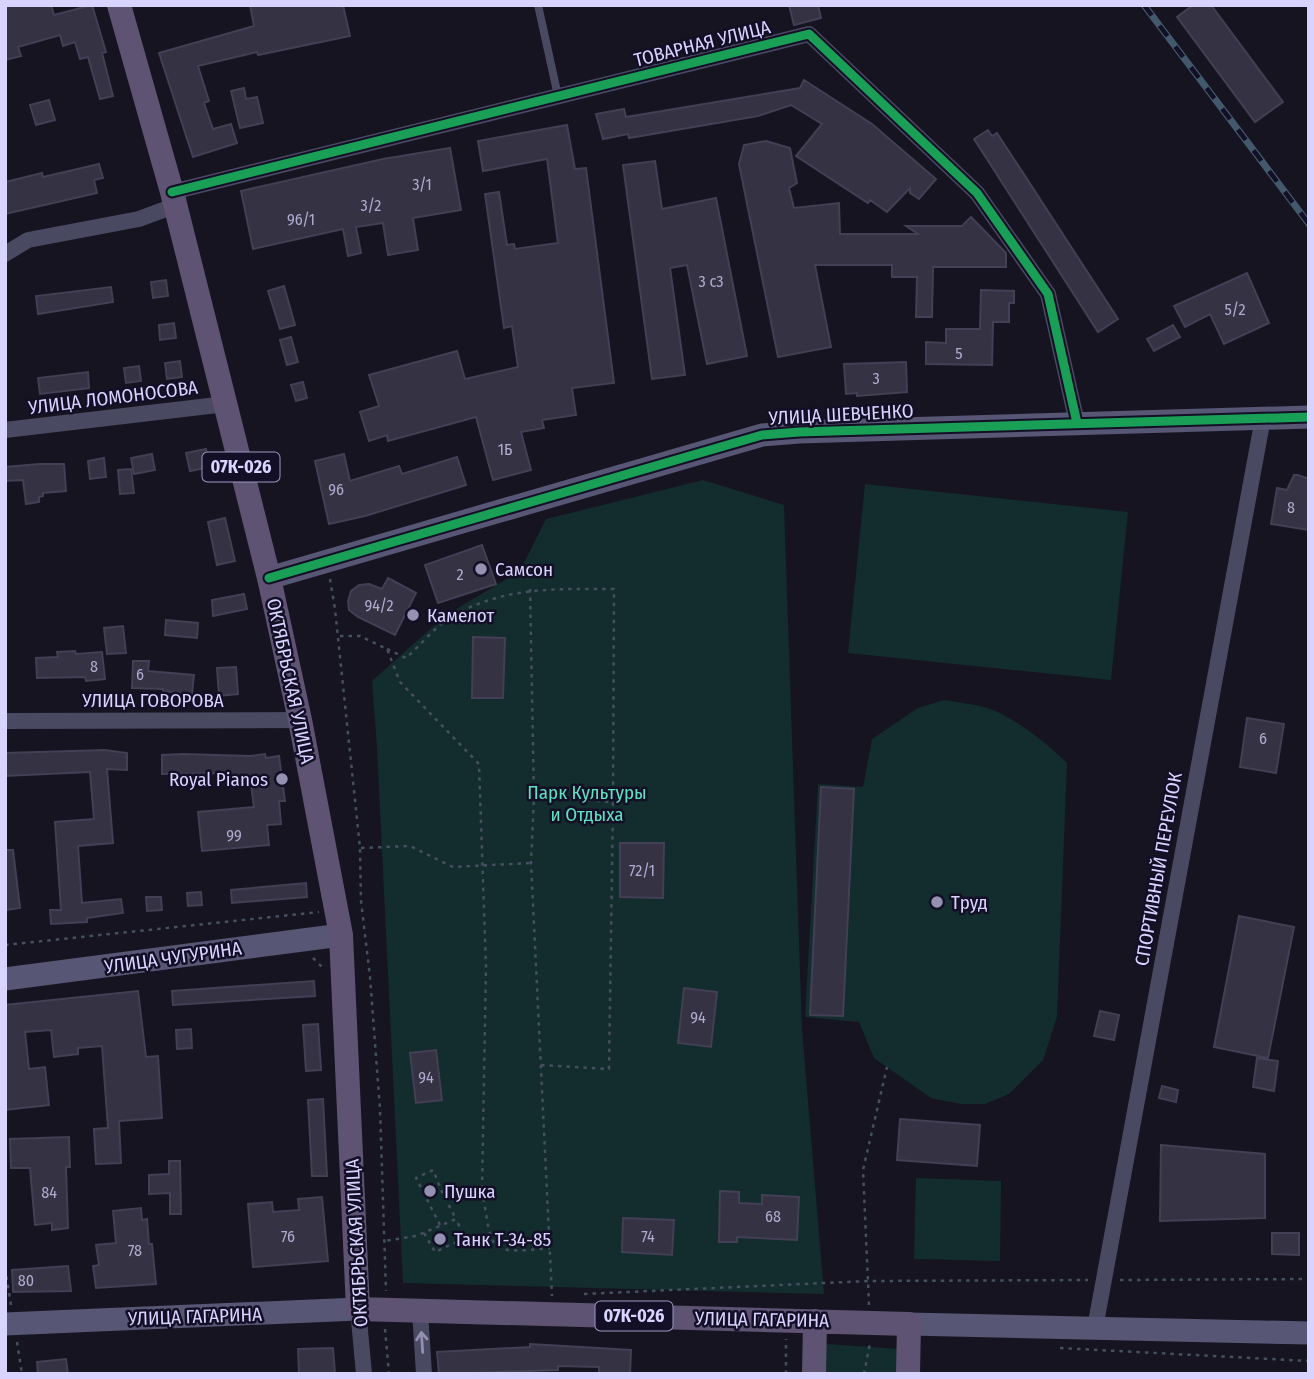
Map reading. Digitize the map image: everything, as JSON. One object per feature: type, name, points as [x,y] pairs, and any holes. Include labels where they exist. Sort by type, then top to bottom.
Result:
[{"type":"main road","name":"ОКТЯБРЬСКАЯ УЛИЦА","points":[[119,5],[173,199],[269,578],[300,720],[341,935],[358,1309]]},
{"type":"main road","name":"УЛИЦА ГАГАРИНА","points":[[358,1309],[909,1324]]},
{"type":"main road","points":[[814,1374],[815,1321]]},
{"type":"main road","points":[[908,1374],[909,1324]]},
{"type":"street","name":"ТОВАРНАЯ УЛИЦА","points":[[8,248],[28,240],[139,219],[173,199],[558,96],[809,34],[977,192],[1048,294],[1077,423]]},
{"type":"street","name":"УЛИЦА ЛОМОНОСОВА","points":[[5,430],[226,404]]},
{"type":"street","name":"УЛИЦА ШЕВЧЕНКО","points":[[269,578],[762,435],[1309,417]]},
{"type":"street","name":"СПОРТИВНЫЙ ПЕРЕУЛОК","points":[[1095,1328],[1263,418]]},
{"type":"street","name":"УЛИЦА ГОВОРОВА","points":[[5,721],[300,720]]},
{"type":"street","name":"УЛИЦА ЧУГУРИНА","points":[[5,979],[341,935]]},
{"type":"street","name":"УЛИЦА ГАГАРИНА","points":[[8,1315],[358,1309]]},
{"type":"street","name":"ОКТЯБРЬСКАЯ УЛИЦА","points":[[358,1309],[364,1374]]},
{"type":"street","points":[[420,1311],[424,1374]]},
{"type":"street","name":"УЛИЦА ГАГАРИНА","points":[[909,1324],[1309,1332]]},
{"type":"lane","points":[[538,5],[558,96]]},
{"type":"path","points":[[327,562],[338,636],[370,976],[380,1108],[389,1374]]},
{"type":"path","points":[[338,636],[360,636],[406,658],[452,615],[492,599],[530,589],[614,589],[609,1069],[541,1065]]},
{"type":"path","points":[[530,589],[534,797],[531,863],[552,1314]]},
{"type":"path","points":[[387,649],[400,682],[479,764],[486,967],[482,1189],[491,1239],[499,1249],[513,1252],[550,1248]]},
{"type":"path","points":[[534,797],[612,802]]},
{"type":"path","points":[[360,848],[411,846],[453,867],[531,863]]},
{"type":"path","points":[[5,945],[336,909]]},
{"type":"path","points":[[864,1374],[871,1322],[863,1170],[887,1067]]},
{"type":"path","points":[[424,1233],[435,1252],[465,1238],[433,1170],[416,1178],[440,1226]]},
{"type":"path","points":[[442,1192],[482,1189]]},
{"type":"path","points":[[384,1241],[416,1236],[456,1219]]},
{"type":"path","points":[[579,1294],[868,1281],[1309,1279]]},
{"type":"path","points":[[5,1307],[8,1315]]},
{"type":"path","points":[[786,1336],[786,1374]]},
{"type":"green space","name":"Парк Культуры и Отдыха","points":[[703,480],[784,505],[802,1029],[824,1294],[403,1283],[372,681],[446,615],[520,571],[546,519]]},
{"type":"green space","points":[[865,484],[1128,512],[1111,680],[848,653]]},
{"type":"green space","name":"Труд","points":[[944,700],[981,706],[1002,714],[1036,736],[1067,763],[1057,1017],[1043,1060],[1009,1094],[985,1104],[961,1104],[931,1098],[874,1058],[859,1022],[805,1017],[818,784],[863,787],[872,739],[918,708]]},
{"type":"green space","points":[[916,1178],[1001,1181],[1000,1261],[914,1259]]},
{"type":"green space","points":[[826,1344],[900,1349],[900,1374],[826,1374]]},
{"type":"building","points":[[51,5],[54,15],[92,5],[106,52],[102,53],[113,96],[100,99],[88,57],[80,59],[75,42],[63,46],[60,35],[18,47],[21,56],[5,60],[5,7]]},
{"type":"building","points":[[250,5],[343,5],[350,36],[258,55],[257,52],[198,66],[209,101],[204,103],[213,129],[231,124],[237,143],[193,157],[159,53],[254,26]]},
{"type":"building","points":[[789,5],[818,5],[821,18],[794,25]]},
{"type":"building","points":[[1193,5],[1211,5],[1283,102],[1255,122],[1177,17]]},
{"type":"building","points":[[804,80],[872,124],[936,179],[919,199],[910,193],[910,188],[887,212],[870,200],[868,203],[796,156],[822,124],[791,105],[758,116],[629,138],[628,134],[603,139],[596,114],[624,109],[626,117],[800,88]]},
{"type":"building","points":[[244,88],[246,99],[257,97],[263,123],[240,128],[231,91]]},
{"type":"building","points":[[49,100],[55,120],[36,125],[30,105]]},
{"type":"building","points":[[567,125],[575,169],[586,168],[614,383],[572,388],[576,415],[542,420],[544,428],[521,432],[531,470],[493,480],[476,417],[388,441],[387,435],[369,441],[360,412],[379,406],[369,375],[457,351],[465,379],[518,367],[512,326],[504,328],[485,194],[499,192],[507,245],[514,244],[515,249],[558,243],[547,159],[483,171],[478,141]]},
{"type":"building","points":[[988,130],[992,136],[997,133],[1118,319],[1098,332],[974,139]]},
{"type":"building","points":[[766,141],[790,148],[797,183],[789,188],[794,208],[839,203],[840,234],[918,234],[906,226],[962,226],[971,217],[1006,253],[1006,267],[933,267],[932,317],[916,317],[917,277],[892,277],[892,265],[815,265],[831,347],[778,357],[739,164],[744,145]]},
{"type":"building","points":[[450,148],[461,210],[413,218],[418,250],[388,255],[383,223],[356,227],[361,253],[348,256],[343,229],[253,249],[241,191],[383,159]]},
{"type":"building","points":[[655,161],[662,209],[716,198],[747,356],[707,364],[687,265],[670,268],[685,375],[652,379],[623,165]]},
{"type":"building","points":[[99,164],[103,178],[94,180],[97,193],[5,214],[5,182],[42,173],[43,177]]},
{"type":"building","points":[[1247,273],[1269,323],[1224,344],[1210,314],[1185,327],[1174,306]]},
{"type":"building","points":[[166,280],[168,296],[153,298],[151,282]]},
{"type":"building","points":[[284,286],[295,325],[280,329],[268,291]]},
{"type":"building","points":[[111,287],[113,302],[38,314],[36,296]]},
{"type":"building","points":[[981,290],[1014,291],[1014,303],[1009,303],[1009,322],[993,322],[992,365],[926,364],[926,342],[946,343],[946,329],[980,329]]},
{"type":"building","points":[[174,323],[176,338],[160,340],[159,325]]},
{"type":"building","points":[[1173,325],[1180,337],[1154,351],[1147,339]]},
{"type":"building","points":[[291,337],[298,362],[287,365],[280,340]]},
{"type":"building","points":[[180,361],[182,377],[167,379],[165,363]]},
{"type":"building","points":[[906,362],[907,392],[857,396],[857,393],[846,394],[844,364]]},
{"type":"building","points":[[139,366],[141,381],[126,383],[124,368]]},
{"type":"building","points":[[88,372],[89,388],[40,394],[38,378]]},
{"type":"building","points":[[303,382],[307,398],[296,401],[291,385]]},
{"type":"building","points":[[206,449],[210,467],[190,471],[186,453]]},
{"type":"building","points":[[152,454],[155,470],[134,474],[131,458]]},
{"type":"building","points":[[344,454],[350,481],[399,466],[402,474],[457,457],[466,485],[365,516],[329,524],[315,461]]},
{"type":"building","points":[[104,458],[106,477],[90,479],[88,461]]},
{"type":"building","points":[[64,464],[66,491],[43,493],[39,502],[26,504],[23,480],[5,481],[5,467]]},
{"type":"building","points":[[131,469],[134,493],[120,494],[118,470]]},
{"type":"building","points":[[1294,475],[1309,479],[1309,530],[1271,524],[1277,488],[1287,490]]},
{"type":"building","points":[[225,518],[235,561],[217,565],[208,522]]},
{"type":"building","points":[[482,545],[496,584],[438,603],[425,565]]},
{"type":"building","points":[[388,578],[416,593],[395,635],[349,610],[351,591],[359,585],[369,584],[382,589]]},
{"type":"building","points":[[244,594],[247,609],[213,616],[212,600]]},
{"type":"building","points":[[166,620],[198,623],[197,638],[165,635]]},
{"type":"building","points":[[123,626],[126,653],[107,654],[104,628]]},
{"type":"building","points":[[473,637],[505,638],[503,698],[472,698]]},
{"type":"building","points":[[75,651],[76,654],[102,652],[105,679],[86,681],[85,677],[37,678],[36,658],[58,657],[57,652]]},
{"type":"building","points":[[133,661],[149,661],[148,671],[194,675],[192,694],[132,688]]},
{"type":"building","points":[[236,667],[238,694],[219,696],[217,668]]},
{"type":"building","points":[[1247,718],[1284,724],[1276,773],[1240,767]]},
{"type":"building","points":[[105,750],[127,753],[127,770],[107,769],[113,843],[78,846],[82,903],[121,899],[123,913],[87,918],[87,922],[51,924],[50,910],[61,910],[55,822],[94,819],[90,772],[5,776],[5,753]]},
{"type":"building","points":[[265,754],[266,758],[279,756],[285,801],[279,801],[281,824],[267,825],[269,845],[202,851],[198,812],[254,807],[250,777],[223,773],[162,774],[162,755]]},
{"type":"building","points":[[821,787],[854,789],[843,1016],[810,1015]]},
{"type":"building","points":[[620,843],[664,843],[663,898],[620,897]]},
{"type":"building","points":[[5,850],[13,850],[20,908],[5,910]]},
{"type":"building","points":[[306,883],[307,897],[232,903],[231,890]]},
{"type":"building","points":[[201,892],[202,905],[188,906],[187,893]]},
{"type":"building","points":[[146,897],[161,897],[162,910],[147,911]]},
{"type":"building","points":[[1239,916],[1294,927],[1268,1058],[1214,1047]]},
{"type":"building","points":[[314,981],[315,996],[173,1005],[172,991]]},
{"type":"building","points":[[684,988],[717,992],[711,1047],[678,1043]]},
{"type":"building","points":[[138,991],[146,1057],[158,1056],[162,1118],[119,1121],[121,1163],[96,1164],[94,1129],[108,1128],[102,1046],[78,1048],[78,1054],[54,1057],[51,1030],[25,1032],[29,1069],[45,1067],[49,1105],[5,1110],[5,1005]]},
{"type":"building","points":[[1100,1011],[1119,1015],[1114,1040],[1094,1036]]},
{"type":"building","points":[[318,1024],[321,1070],[306,1071],[303,1025]]},
{"type":"building","points":[[191,1029],[192,1048],[177,1049],[176,1030]]},
{"type":"building","points":[[436,1050],[442,1100],[416,1103],[410,1053]]},
{"type":"building","points":[[1257,1058],[1278,1061],[1274,1091],[1253,1087]]},
{"type":"building","points":[[1162,1086],[1178,1090],[1176,1102],[1159,1098]]},
{"type":"building","points":[[323,1099],[327,1176],[312,1176],[308,1100]]},
{"type":"building","points":[[900,1119],[980,1125],[977,1166],[897,1160]]},
{"type":"building","points":[[69,1137],[70,1167],[66,1167],[68,1228],[52,1230],[52,1223],[35,1225],[30,1168],[11,1168],[10,1139]]},
{"type":"building","points":[[1161,1145],[1265,1154],[1265,1218],[1160,1221]]},
{"type":"building","points":[[169,1161],[180,1161],[181,1214],[170,1214],[170,1193],[149,1194],[149,1175],[169,1174]]},
{"type":"building","points":[[720,1191],[739,1192],[739,1203],[762,1204],[762,1195],[799,1197],[797,1240],[737,1237],[737,1242],[719,1242]]},
{"type":"building","points":[[322,1197],[328,1261],[253,1267],[248,1204],[272,1202],[273,1212],[299,1210],[298,1199]]},
{"type":"building","points":[[141,1208],[142,1220],[147,1219],[149,1244],[152,1244],[156,1284],[96,1288],[93,1266],[99,1265],[96,1245],[116,1243],[113,1211]]},
{"type":"building","points":[[623,1218],[674,1220],[672,1255],[622,1252]]},
{"type":"building","points":[[1272,1233],[1299,1233],[1299,1255],[1272,1254]]},
{"type":"building","points":[[68,1266],[71,1291],[13,1292],[12,1270]]},
{"type":"building","points":[[530,1344],[631,1350],[630,1374],[599,1374],[599,1367],[558,1366],[558,1370],[439,1374],[437,1352],[530,1347]]},
{"type":"building","points":[[333,1348],[335,1374],[299,1374],[298,1349]]},
{"type":"building","points":[[66,1359],[68,1374],[38,1374],[37,1362]]},
{"type":"railway","points":[[1144,5],[1309,224]]},
{"type":"cycle path","points":[[172,192],[809,34],[977,193],[1048,294],[1077,423]]},
{"type":"cycle path","points":[[269,578],[762,435],[1309,417]]},
{"type":"place","name":"Самсон","points":[[481,569]]},
{"type":"place","name":"Камелот","points":[[413,615]]},
{"type":"place","name":"Royal Pianos","points":[[282,779]]},
{"type":"place","name":"Труд","points":[[937,902]]},
{"type":"place","name":"Пушка","points":[[430,1191]]},
{"type":"place","name":"Танк Т-34-85","points":[[440,1239]]}]
